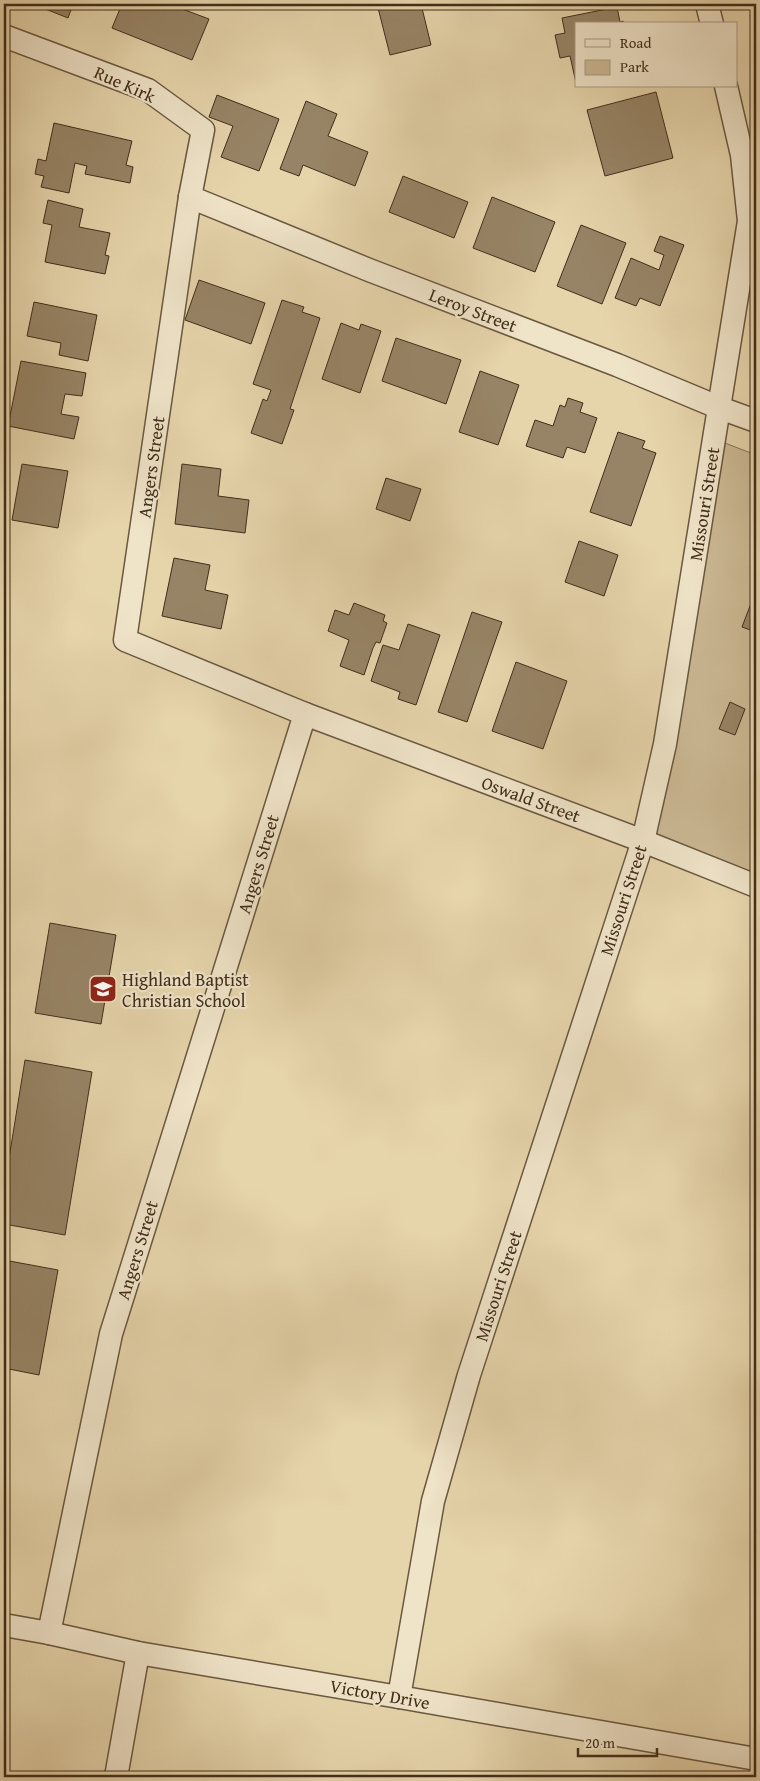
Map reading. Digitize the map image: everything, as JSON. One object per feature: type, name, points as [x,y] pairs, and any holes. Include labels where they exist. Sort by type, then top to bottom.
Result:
[{"type":"street","points":[[707,4],[712,22]]},
{"type":"street","name":"Rue Kirk","points":[[4,36],[148,90],[203,130],[190,197]]},
{"type":"street","name":"Missouri Street","points":[[399,1697],[433,1502],[443,1465],[469,1375],[643,841],[665,744],[749,221],[742,155],[726,88]]},
{"type":"street","name":"Leroy Street","points":[[190,197],[369,270],[617,365],[756,421]]},
{"type":"street","name":"Angers Street","points":[[49,1633],[111,1334],[304,714],[125,640],[190,197]]},
{"type":"street","name":"Oswald Street","points":[[304,714],[643,841],[756,886]]},
{"type":"street","name":"Victory Drive","points":[[4,1625],[49,1633],[138,1654],[756,1759]]},
{"type":"street","points":[[116,1777],[138,1654]]},
{"type":"green space","points":[[725,443],[756,455],[756,874],[655,834]]},
{"type":"building","points":[[33,4],[73,4],[68,18]]},
{"type":"building","points":[[122,4],[169,4],[209,19],[192,60],[112,28]]},
{"type":"building","points":[[377,4],[421,4],[431,45],[390,55]]},
{"type":"building","points":[[752,4],[756,4],[755,38],[750,15],[755,14]]},
{"type":"building","points":[[617,7],[620,22],[575,22],[575,78],[570,56],[560,58],[555,35],[565,33],[562,18]]},
{"type":"building","points":[[656,92],[673,158],[605,176],[587,110]]},
{"type":"building","points":[[217,95],[279,119],[259,171],[221,157],[233,126],[209,117]]},
{"type":"building","points":[[306,101],[337,114],[328,136],[368,152],[355,186],[303,165],[299,176],[280,169]]},
{"type":"building","points":[[54,123],[132,141],[126,165],[133,167],[130,183],[85,174],[87,166],[75,163],[69,193],[41,187],[44,176],[35,174],[38,159],[46,161]]},
{"type":"building","points":[[403,176],[468,202],[454,238],[389,212]]},
{"type":"building","points":[[492,197],[555,222],[535,272],[473,248]]},
{"type":"building","points":[[48,200],[83,209],[79,227],[110,233],[105,255],[109,256],[105,274],[45,262],[52,225],[43,223]]},
{"type":"building","points":[[581,225],[626,243],[602,304],[557,286]]},
{"type":"building","points":[[660,236],[684,245],[660,306],[640,298],[636,306],[615,298],[631,258],[659,270],[664,255],[654,251]]},
{"type":"building","points":[[199,280],[265,303],[251,344],[185,320]]},
{"type":"building","points":[[282,300],[304,307],[302,312],[320,318],[290,409],[294,410],[282,444],[251,433],[263,399],[267,401],[271,390],[253,384]]},
{"type":"building","points":[[34,302],[97,315],[88,361],[59,355],[61,343],[27,336]]},
{"type":"building","points":[[341,323],[359,330],[361,324],[381,331],[360,393],[322,379]]},
{"type":"building","points":[[396,338],[461,360],[446,404],[382,381]]},
{"type":"building","points":[[21,361],[86,373],[82,396],[65,394],[61,414],[79,417],[74,439],[8,426]]},
{"type":"building","points":[[480,371],[519,385],[498,445],[459,432]]},
{"type":"building","points":[[568,398],[583,403],[580,412],[597,418],[585,453],[567,447],[563,458],[526,446],[535,420],[553,426],[560,405],[565,407]]},
{"type":"building","points":[[618,432],[645,441],[642,448],[656,453],[631,526],[590,512]]},
{"type":"building","points":[[22,464],[68,471],[58,528],[12,520]]},
{"type":"building","points":[[182,464],[221,469],[218,496],[249,500],[245,533],[175,524]]},
{"type":"building","points":[[386,478],[421,489],[410,521],[376,509]]},
{"type":"building","points":[[579,541],[618,555],[604,596],[565,582]]},
{"type":"building","points":[[174,558],[210,565],[205,590],[228,595],[221,629],[162,616]]},
{"type":"building","points":[[756,593],[756,632],[742,627]]},
{"type":"building","points":[[354,603],[385,615],[383,621],[387,623],[380,643],[376,642],[373,648],[364,675],[340,666],[349,640],[328,631],[335,610],[349,615]]},
{"type":"building","points":[[472,612],[502,622],[467,722],[438,712]]},
{"type":"building","points":[[408,624],[440,635],[416,705],[398,699],[400,692],[371,681],[383,645],[399,650]]},
{"type":"building","points":[[516,662],[567,681],[543,749],[492,731]]},
{"type":"building","points":[[730,702],[745,709],[735,735],[719,729]]},
{"type":"building","points":[[50,923],[116,935],[101,1024],[35,1013]]},
{"type":"building","points":[[25,1060],[92,1072],[65,1235],[4,1224],[4,1189]]},
{"type":"building","points":[[4,1260],[58,1270],[39,1375],[4,1368]]},
{"type":"place","name":"Highland Baptist Christian School","points":[[103,989]]}]
